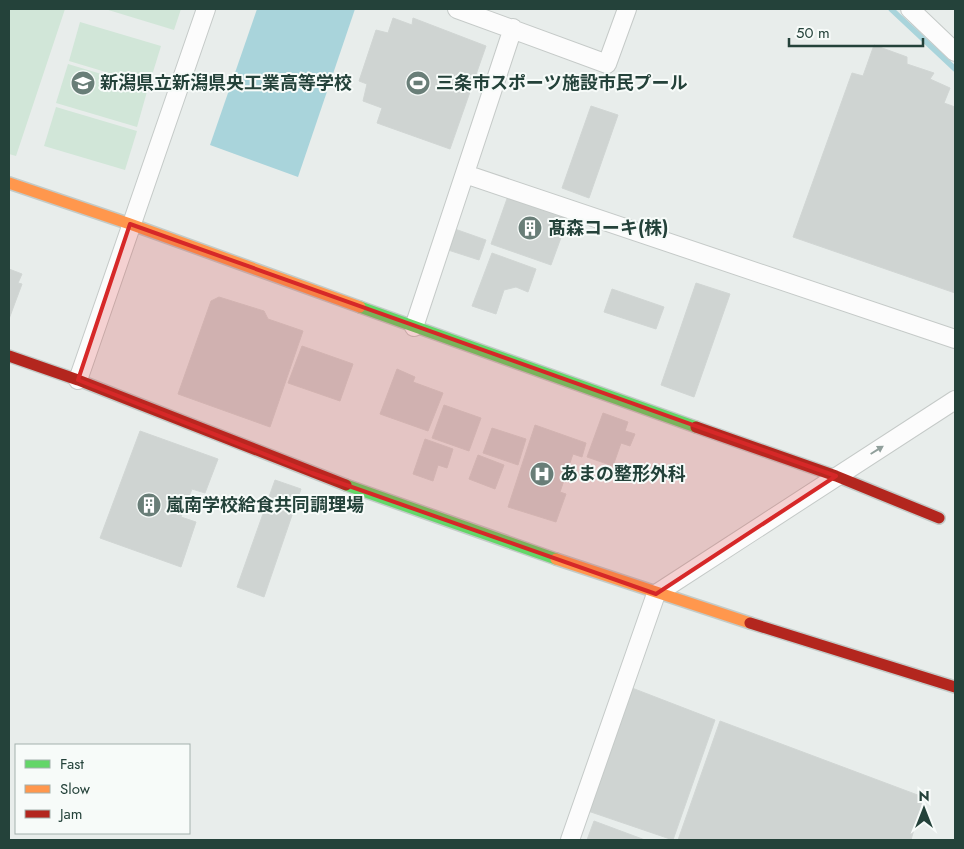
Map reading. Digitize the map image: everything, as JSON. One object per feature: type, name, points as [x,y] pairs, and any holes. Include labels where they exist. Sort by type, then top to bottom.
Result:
[{"type":"street","points":[[78,380],[130,224],[206,9]]},
{"type":"street","points":[[457,9],[607,64],[627,9]]},
{"type":"street","points":[[910,9],[955,52]]},
{"type":"street","points":[[414,327],[513,28]]},
{"type":"street","points":[[465,174],[955,339]]},
{"type":"street","points":[[9,183],[130,224],[414,327],[836,476],[947,521]]},
{"type":"street","points":[[9,356],[78,380],[312,473],[656,594],[955,687]]},
{"type":"street","points":[[570,840],[656,594],[955,400]]},
{"type":"highlighted area","points":[[130,224],[836,476],[656,594],[312,473],[78,380]]},
{"type":"green space","points":[[9,9],[65,9],[16,156],[9,154]]},
{"type":"green space","points":[[105,9],[181,9],[174,30]]},
{"type":"green space","points":[[80,22],[161,46],[149,85],[69,61]]},
{"type":"green space","points":[[68,64],[148,88],[137,127],[56,103]]},
{"type":"green space","points":[[56,107],[137,131],[125,170],[44,146]]},
{"type":"water","points":[[257,9],[355,9],[298,177],[210,145]]},
{"type":"building","name":"三条市スポーツ施設市民プール","points":[[393,18],[412,25],[413,18],[486,46],[450,149],[377,123],[382,108],[363,101],[367,84],[359,81],[376,30],[388,33]]},
{"type":"building","points":[[874,45],[907,57],[907,64],[934,73],[930,79],[950,88],[944,103],[955,107],[955,293],[793,237],[852,73],[863,76]]},
{"type":"building","name":"髙森コーキ(株)","points":[[591,106],[618,115],[589,198],[562,188]]},
{"type":"building","name":"髙森コーキ(株)","points":[[509,193],[570,213],[551,265],[491,244]]},
{"type":"building","points":[[452,228],[486,240],[479,260],[445,249]]},
{"type":"building","points":[[492,253],[536,269],[528,292],[516,287],[504,290],[496,314],[472,306]]},
{"type":"building","points":[[9,269],[22,274],[18,283],[22,284],[9,319]]},
{"type":"building","points":[[696,283],[730,294],[694,397],[661,385]]},
{"type":"building","points":[[612,289],[664,307],[656,329],[604,312]]},
{"type":"building","points":[[219,297],[264,311],[268,319],[303,331],[270,427],[178,394],[211,301]]},
{"type":"building","points":[[302,346],[353,364],[340,401],[288,383]]},
{"type":"building","points":[[397,369],[415,377],[413,382],[443,393],[428,431],[380,414]]},
{"type":"building","points":[[444,405],[481,418],[469,451],[432,438]]},
{"type":"building","points":[[603,413],[628,422],[625,431],[635,434],[630,446],[621,443],[613,466],[587,457]]},
{"type":"building","name":"あまの整形外科","points":[[535,425],[586,443],[582,457],[573,454],[560,492],[566,494],[556,522],[508,507]]},
{"type":"building","points":[[492,428],[526,439],[518,465],[483,453]]},
{"type":"building","name":"嵐南学校給食共同調理場","points":[[140,431],[218,459],[205,493],[192,489],[181,517],[196,522],[181,567],[100,538]]},
{"type":"building","points":[[425,439],[453,449],[447,468],[438,465],[433,481],[413,474]]},
{"type":"building","points":[[478,455],[504,465],[495,489],[469,479]]},
{"type":"building","points":[[275,480],[301,489],[264,597],[237,587]]},
{"type":"building","points":[[632,688],[715,720],[673,840],[588,811]]},
{"type":"building","points":[[720,721],[923,797],[911,840],[678,840]]},
{"type":"building","points":[[594,821],[645,840],[587,840]]},
{"type":"waterway","points":[[891,9],[955,69]]},
{"type":"traffic: fast","points":[[360,307],[696,427]]},
{"type":"traffic: fast","points":[[346,485],[556,559]]},
{"type":"traffic: slow","points":[[9,183],[130,224],[360,307]]},
{"type":"traffic: slow","points":[[556,559],[750,623]]},
{"type":"traffic: jam","points":[[9,356],[78,380],[346,485]]},
{"type":"traffic: jam","points":[[696,427],[836,476],[939,518]]},
{"type":"traffic: jam","points":[[750,623],[955,687]]},
{"type":"place","name":"新潟県立新潟県央工業高等学校","points":[[83,83]]},
{"type":"place","name":"三条市スポーツ施設市民プール","points":[[418,83]]},
{"type":"place","name":"髙森コーキ(株)","points":[[530,228]]},
{"type":"place","name":"あまの整形外科","points":[[542,474]]},
{"type":"place","name":"嵐南学校給食共同調理場","points":[[149,505]]}]
